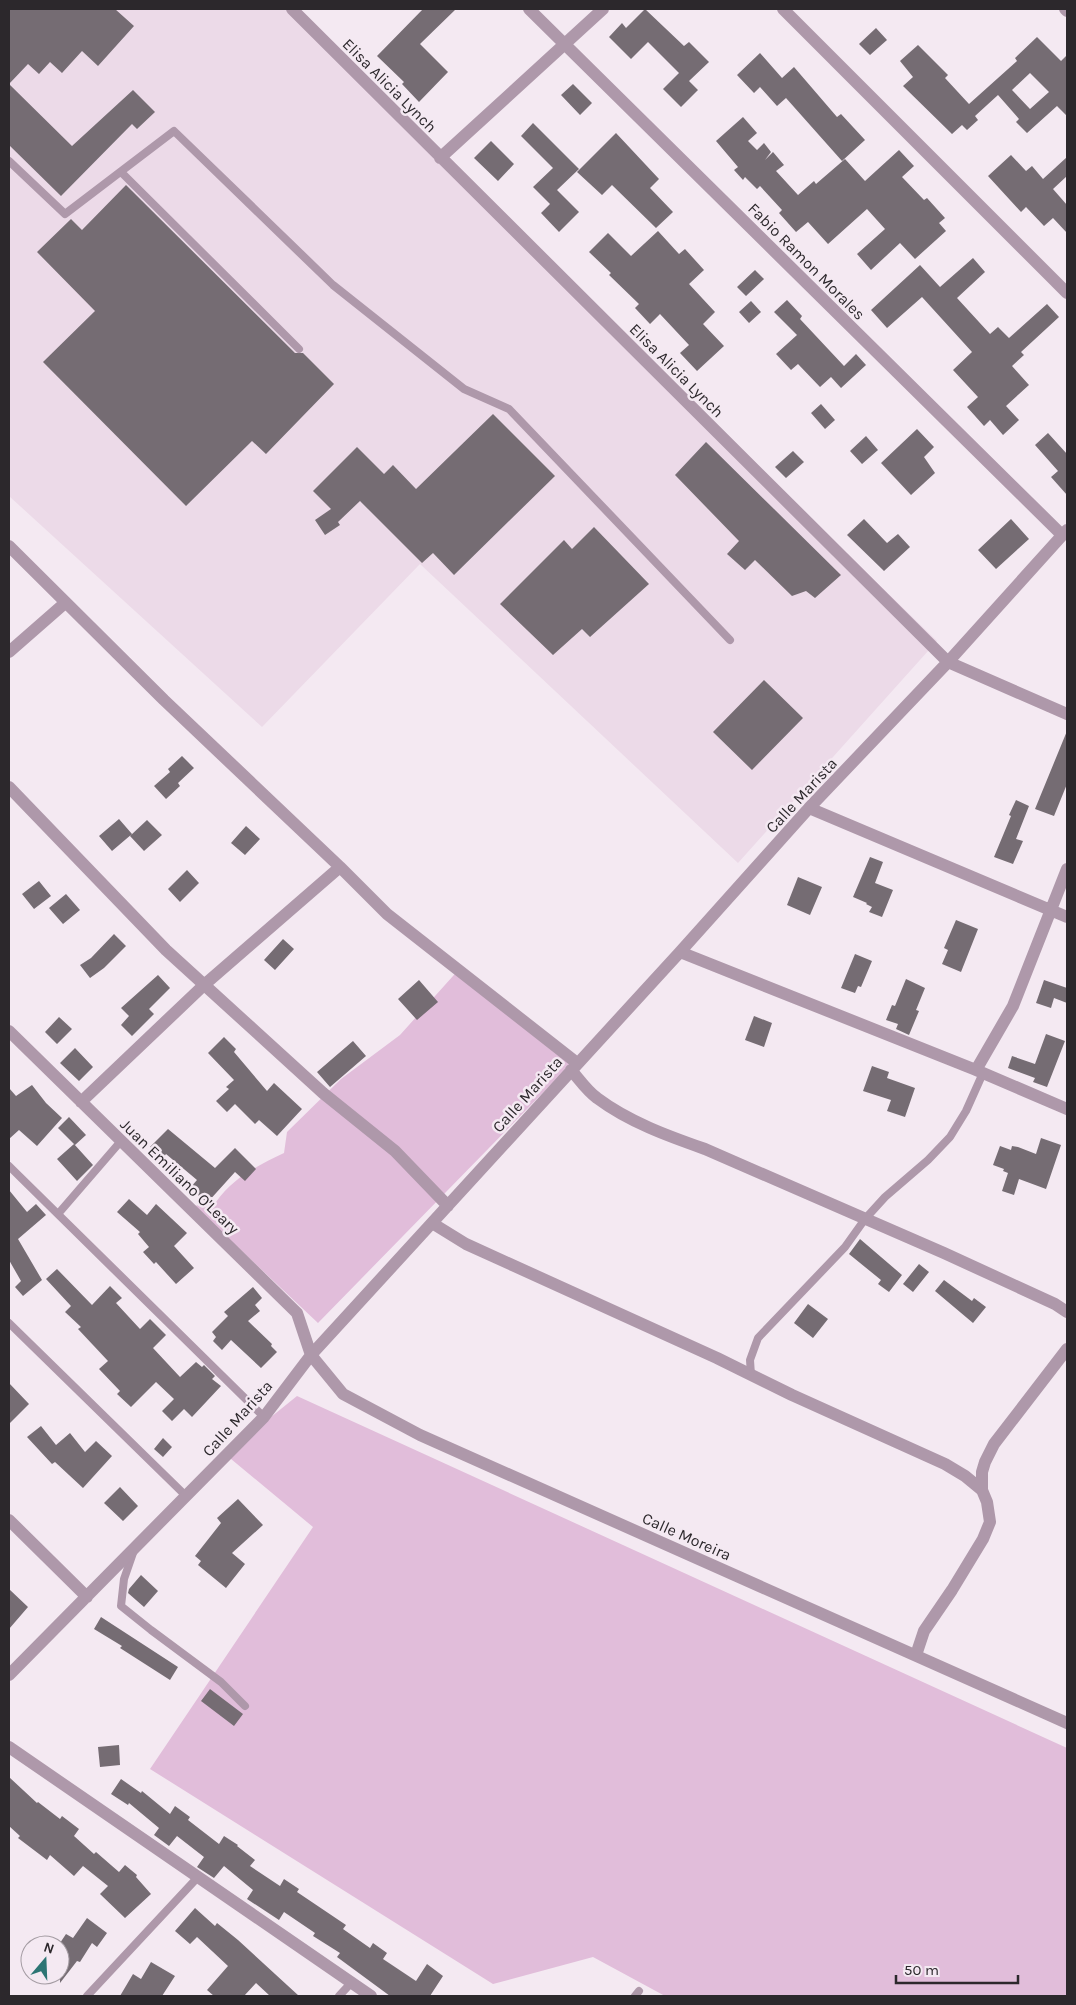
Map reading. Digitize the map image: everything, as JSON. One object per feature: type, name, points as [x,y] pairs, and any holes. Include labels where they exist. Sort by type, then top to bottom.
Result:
[{"type":"street","name":"Elisa Alicia Lynch","points":[[292,9],[948,662],[1067,714]]},
{"type":"street","name":"Fabio Ramon Morales","points":[[529,9],[1065,533]]},
{"type":"street","points":[[440,158],[603,9]]},
{"type":"street","points":[[783,9],[1067,293]]},
{"type":"street","name":"Calle Marista","points":[[9,1676],[264,1417],[311,1355],[680,952],[809,808],[948,662],[1065,533]]},
{"type":"street","points":[[9,546],[164,700],[387,914],[574,1066],[596,1098],[628,1118],[665,1135],[705,1149],[865,1219],[1055,1304],[1067,1312]]},
{"type":"street","points":[[9,652],[65,603]]},
{"type":"street","points":[[9,787],[166,950],[323,1093],[395,1151],[448,1206]]},
{"type":"street","points":[[809,808],[1067,917]]},
{"type":"street","points":[[82,1102],[204,985],[340,867]]},
{"type":"street","points":[[979,1071],[1013,1006],[1067,869]]},
{"type":"street","points":[[680,952],[979,1071],[1067,1109]]},
{"type":"street","name":"Juan Emiliano O'Leary","points":[[9,1031],[297,1313],[311,1355]]},
{"type":"street","points":[[432,1223],[466,1244],[946,1464],[966,1476],[982,1490]]},
{"type":"street","points":[[916,1656],[924,1631],[983,1539],[990,1522],[987,1502],[982,1490],[982,1472],[985,1462],[994,1444],[1067,1349]]},
{"type":"street","name":"Calle Moreira","points":[[311,1355],[343,1394],[420,1435],[1067,1723]]},
{"type":"street","points":[[9,1520],[87,1597]]},
{"type":"street","points":[[9,1748],[370,1996]]},
{"type":"lane","points":[[9,161],[65,214],[174,132],[332,285],[464,389],[509,409],[730,640]]},
{"type":"lane","points":[[121,172],[299,349]]},
{"type":"lane","points":[[751,1375],[750,1360],[758,1338],[845,1247],[865,1219],[885,1197],[950,1138],[966,1111],[979,1071]]},
{"type":"lane","points":[[58,1214],[121,1141]]},
{"type":"lane","points":[[9,1166],[264,1417]]},
{"type":"lane","points":[[9,1323],[186,1496]]},
{"type":"lane","points":[[134,1549],[124,1579],[121,1606],[221,1682],[245,1706]]},
{"type":"lane","points":[[87,1996],[198,1878]]},
{"type":"lane","points":[[339,1996],[351,1983]]},
{"type":"shaded area","points":[[9,9],[288,9],[937,641],[738,863],[420,564],[262,727],[9,496]]},
{"type":"shaded area","points":[[462,966],[573,1062],[318,1323],[194,1206],[216,1202],[238,1179],[284,1153],[287,1132],[341,1079],[400,1035]]},
{"type":"shaded area","points":[[297,1396],[1067,1748],[1067,1996],[665,1996],[593,1957],[493,1984],[150,1769],[313,1527],[225,1454]]},
{"type":"building","points":[[9,9],[115,9],[134,26],[98,66],[82,51],[62,73],[50,62],[39,74],[28,64],[9,84]]},
{"type":"building","points":[[423,9],[456,9],[420,44],[448,72],[419,102],[402,84],[404,82],[377,56]]},
{"type":"building","points":[[645,9],[684,46],[689,42],[709,62],[689,81],[698,90],[681,107],[663,89],[679,73],[648,42],[631,59],[609,37],[622,23],[626,28]]},
{"type":"building","points":[[876,28],[887,40],[870,55],[859,44]]},
{"type":"building","points":[[1037,37],[1061,61],[1067,55],[1067,116],[1057,106],[1027,133],[1016,122],[1019,119],[998,95],[975,116],[978,120],[967,130],[962,125],[952,134],[903,86],[913,77],[900,61],[918,45],[948,75],[945,78],[969,104],[1017,61],[1015,58]],"holes":[[[1030,73],[1049,92],[1030,109],[1012,90]]]},
{"type":"building","points":[[760,53],[782,78],[794,67],[837,117],[841,114],[865,140],[842,161],[786,98],[777,106],[760,87],[754,93],[737,75]]},
{"type":"building","points":[[9,84],[72,146],[133,90],[155,112],[137,129],[132,124],[61,196],[9,145]]},
{"type":"building","points":[[573,84],[592,103],[580,115],[561,95]]},
{"type":"building","points":[[743,117],[757,133],[748,141],[757,150],[764,143],[771,152],[765,160],[773,152],[784,165],[776,171],[798,195],[814,181],[816,184],[845,159],[865,181],[899,150],[914,166],[902,177],[924,200],[927,198],[945,218],[939,223],[946,231],[915,259],[900,243],[871,270],[857,254],[885,229],[867,209],[828,244],[808,222],[796,232],[779,213],[782,210],[760,186],[757,189],[745,177],[743,180],[734,170],[738,167],[716,141]]},
{"type":"building","points":[[533,123],[579,169],[557,190],[579,212],[559,232],[541,213],[550,204],[533,187],[553,168],[521,136]]},
{"type":"building","points":[[616,133],[659,179],[650,188],[673,212],[656,228],[612,185],[602,195],[577,172]]},
{"type":"building","points":[[491,141],[514,164],[498,181],[474,158]]},
{"type":"building","points":[[1011,155],[1026,171],[1032,166],[1043,179],[1067,157],[1067,176],[1053,189],[1067,205],[1067,233],[1053,218],[1044,226],[1026,207],[1021,212],[988,176]]},
{"type":"building","points":[[126,185],[295,353],[303,353],[334,384],[266,454],[252,441],[186,506],[43,362],[95,311],[37,252],[71,219],[82,230]]},
{"type":"building","points":[[658,231],[679,254],[685,249],[704,270],[689,284],[715,312],[703,324],[724,346],[697,371],[680,353],[689,345],[660,314],[650,324],[635,308],[639,304],[609,275],[611,273],[589,252],[608,233],[631,256]]},
{"type":"building","points":[[973,258],[985,272],[957,298],[990,334],[998,327],[1009,338],[1047,304],[1059,317],[1021,352],[1024,355],[1012,366],[1029,385],[1006,406],[1019,420],[1003,435],[990,420],[984,426],[967,407],[978,397],[953,370],[972,352],[922,297],[887,328],[871,310],[920,265],[940,287]]},
{"type":"building","points":[[755,270],[764,279],[746,296],[737,287]]},
{"type":"building","points":[[787,300],[802,316],[800,319],[844,366],[856,354],[866,365],[841,388],[831,377],[820,387],[798,364],[791,370],[776,354],[797,335],[774,312]]},
{"type":"building","points":[[751,301],[761,312],[749,323],[739,312]]},
{"type":"building","points":[[821,404],[835,420],[825,429],[811,413]]},
{"type":"building","points":[[493,414],[555,476],[454,575],[433,553],[422,563],[360,501],[338,522],[340,525],[325,535],[315,520],[331,509],[313,491],[357,447],[384,474],[393,465],[416,489]]},
{"type":"building","points":[[917,429],[934,447],[924,457],[935,473],[911,495],[881,463]]},
{"type":"building","points":[[1048,433],[1067,454],[1067,495],[1051,477],[1058,471],[1035,445]]},
{"type":"building","points":[[866,436],[878,450],[862,464],[850,451]]},
{"type":"building","points":[[706,442],[841,575],[815,598],[806,591],[792,596],[755,560],[745,570],[727,554],[739,541],[675,475]]},
{"type":"building","points":[[793,451],[804,462],[786,478],[775,467]]},
{"type":"building","points":[[864,519],[887,543],[898,534],[910,547],[884,571],[847,535]]},
{"type":"building","points":[[1011,519],[1029,539],[996,569],[978,550]]},
{"type":"building","points":[[594,527],[649,584],[590,637],[582,629],[553,655],[500,604],[564,540],[572,549]]},
{"type":"building","points":[[764,680],[803,718],[752,770],[713,732]]},
{"type":"building","points":[[1067,731],[1067,784],[1054,816],[1035,809]]},
{"type":"building","points":[[182,756],[194,768],[178,783],[180,786],[166,799],[154,786],[170,772],[168,769]]},
{"type":"building","points":[[1016,800],[1029,806],[1016,839],[1023,841],[1013,864],[994,857]]},
{"type":"building","points":[[119,819],[132,834],[112,851],[99,836]]},
{"type":"building","points":[[147,820],[162,835],[144,851],[130,836]]},
{"type":"building","points":[[246,826],[260,839],[245,855],[231,843]]},
{"type":"building","points":[[870,857],[883,862],[875,883],[893,890],[882,917],[869,912],[872,907],[853,897]]},
{"type":"building","points":[[187,870],[199,883],[180,902],[168,889]]},
{"type":"building","points":[[798,877],[822,887],[810,915],[787,905]]},
{"type":"building","points":[[39,881],[51,896],[34,909],[22,894]]},
{"type":"building","points":[[66,894],[80,910],[63,924],[49,908]]},
{"type":"building","points":[[956,920],[978,929],[961,972],[942,964],[948,950],[944,948]]},
{"type":"building","points":[[114,934],[126,946],[104,968],[90,978],[80,965],[91,958]]},
{"type":"building","points":[[283,939],[294,949],[275,970],[264,960]]},
{"type":"building","points":[[855,954],[872,961],[861,987],[858,986],[855,993],[841,988]]},
{"type":"building","points":[[158,975],[170,988],[149,1009],[154,1014],[132,1036],[121,1025],[129,1016],[121,1008]]},
{"type":"building","points":[[906,979],[925,988],[916,1010],[919,1011],[909,1035],[896,1029],[898,1024],[886,1020],[892,1005],[895,1006]]},
{"type":"building","points":[[419,980],[438,1002],[417,1020],[398,999]]},
{"type":"building","points":[[1044,980],[1067,988],[1067,1003],[1054,998],[1051,1008],[1036,1003]]},
{"type":"building","points":[[754,1016],[772,1023],[764,1047],[745,1040]]},
{"type":"building","points":[[59,1017],[72,1029],[57,1044],[45,1032]]},
{"type":"building","points":[[1046,1034],[1065,1041],[1047,1087],[1033,1082],[1035,1078],[1008,1068],[1012,1056],[1035,1064]]},
{"type":"building","points":[[224,1037],[236,1049],[234,1052],[267,1091],[274,1083],[302,1109],[277,1136],[259,1120],[255,1124],[235,1104],[227,1112],[216,1101],[229,1089],[226,1087],[234,1080],[208,1053]]},
{"type":"building","points":[[353,1041],[366,1056],[330,1087],[317,1072]]},
{"type":"building","points":[[75,1048],[93,1067],[79,1081],[60,1063]]},
{"type":"building","points":[[872,1066],[889,1072],[887,1078],[915,1088],[905,1117],[887,1111],[891,1100],[863,1091]]},
{"type":"building","points":[[32,1085],[46,1103],[62,1118],[37,1146],[19,1130],[9,1139],[9,1088],[16,1096]]},
{"type":"building","points":[[69,1117],[86,1135],[75,1145],[58,1128]]},
{"type":"building","points":[[168,1129],[215,1168],[235,1148],[256,1169],[245,1181],[235,1172],[207,1203],[190,1188],[197,1180],[166,1154],[163,1158],[150,1147]]},
{"type":"building","points":[[1041,1138],[1061,1145],[1046,1189],[1019,1179],[1014,1195],[1002,1191],[1008,1173],[1003,1171],[1004,1169],[993,1165],[1000,1146],[1011,1150],[1012,1146],[1018,1147],[1036,1154]]},
{"type":"building","points":[[74,1144],[93,1165],[77,1181],[57,1159]]},
{"type":"building","points":[[9,1190],[27,1212],[36,1204],[46,1215],[18,1239],[42,1280],[23,1296],[15,1287],[21,1281],[9,1260]]},
{"type":"building","points":[[129,1199],[147,1215],[156,1204],[187,1233],[174,1246],[194,1268],[176,1284],[156,1262],[154,1264],[143,1252],[149,1247],[138,1234],[140,1232],[117,1212]]},
{"type":"building","points":[[860,1239],[902,1275],[889,1292],[878,1284],[881,1280],[849,1254]]},
{"type":"building","points":[[919,1264],[929,1272],[913,1292],[903,1284]]},
{"type":"building","points":[[57,1269],[92,1305],[110,1286],[122,1298],[116,1303],[140,1329],[150,1319],[166,1335],[153,1348],[180,1377],[196,1362],[202,1367],[204,1365],[215,1376],[212,1379],[221,1386],[192,1417],[184,1409],[172,1421],[162,1411],[174,1399],[156,1382],[131,1407],[117,1394],[120,1391],[99,1369],[108,1361],[78,1329],[81,1327],[65,1312],[71,1306],[46,1279]]},
{"type":"building","points":[[944,1280],[972,1301],[974,1298],[986,1307],[973,1323],[935,1291]]},
{"type":"building","points":[[253,1287],[262,1298],[255,1305],[260,1311],[248,1321],[272,1344],[271,1346],[277,1352],[261,1368],[231,1340],[222,1350],[213,1341],[216,1337],[212,1332],[228,1316],[224,1312]]},
{"type":"building","points":[[808,1304],[828,1319],[813,1338],[794,1323]]},
{"type":"building","points":[[9,1383],[29,1404],[9,1424]]},
{"type":"building","points":[[41,1426],[56,1445],[70,1433],[85,1452],[96,1441],[112,1456],[83,1488],[55,1462],[52,1464],[27,1437]]},
{"type":"building","points":[[163,1438],[172,1447],[163,1457],[154,1449]]},
{"type":"building","points":[[120,1487],[138,1506],[123,1521],[104,1503]]},
{"type":"building","points":[[238,1499],[263,1525],[232,1553],[245,1564],[226,1588],[198,1565],[201,1561],[195,1556],[221,1523],[217,1518]]},
{"type":"building","points":[[141,1575],[158,1591],[144,1607],[128,1593],[129,1589]]},
{"type":"building","points":[[9,1589],[28,1607],[9,1629]]},
{"type":"building","points":[[101,1617],[178,1667],[170,1680],[94,1629]]},
{"type":"building","points":[[210,1689],[243,1714],[234,1726],[201,1701]]},
{"type":"building","points":[[119,1745],[120,1765],[100,1767],[98,1747]]},
{"type":"building","points":[[9,1777],[37,1803],[60,1819],[62,1816],[79,1829],[74,1836],[94,1854],[96,1852],[119,1872],[125,1865],[137,1875],[136,1877],[151,1894],[125,1918],[100,1894],[108,1886],[83,1866],[74,1876],[50,1855],[47,1860],[18,1838],[20,1836],[9,1826]]},
{"type":"building","points":[[121,1779],[141,1793],[142,1791],[170,1814],[175,1806],[190,1817],[188,1820],[219,1844],[224,1836],[238,1845],[255,1860],[250,1866],[280,1886],[284,1879],[299,1889],[297,1892],[346,1925],[343,1929],[370,1948],[373,1943],[387,1953],[383,1959],[416,1981],[427,1964],[443,1976],[430,1996],[390,1996],[337,1957],[340,1953],[313,1936],[315,1933],[284,1912],[279,1920],[247,1899],[253,1890],[224,1866],[214,1878],[197,1867],[204,1857],[177,1836],[169,1846],[154,1835],[159,1828],[129,1803],[128,1805],[111,1794]]},
{"type":"building","points":[[195,1908],[215,1926],[217,1923],[238,1940],[299,1996],[270,1996],[256,1983],[244,1996],[214,1996],[207,1990],[228,1966],[197,1937],[190,1944],[175,1931]]},
{"type":"building","points":[[87,1918],[107,1933],[97,1947],[92,1943],[80,1962],[77,1961],[70,1970],[70,1936],[73,1938]]},
{"type":"building","points":[[151,1962],[175,1976],[162,1996],[120,1996],[133,1974],[141,1979]]}]
